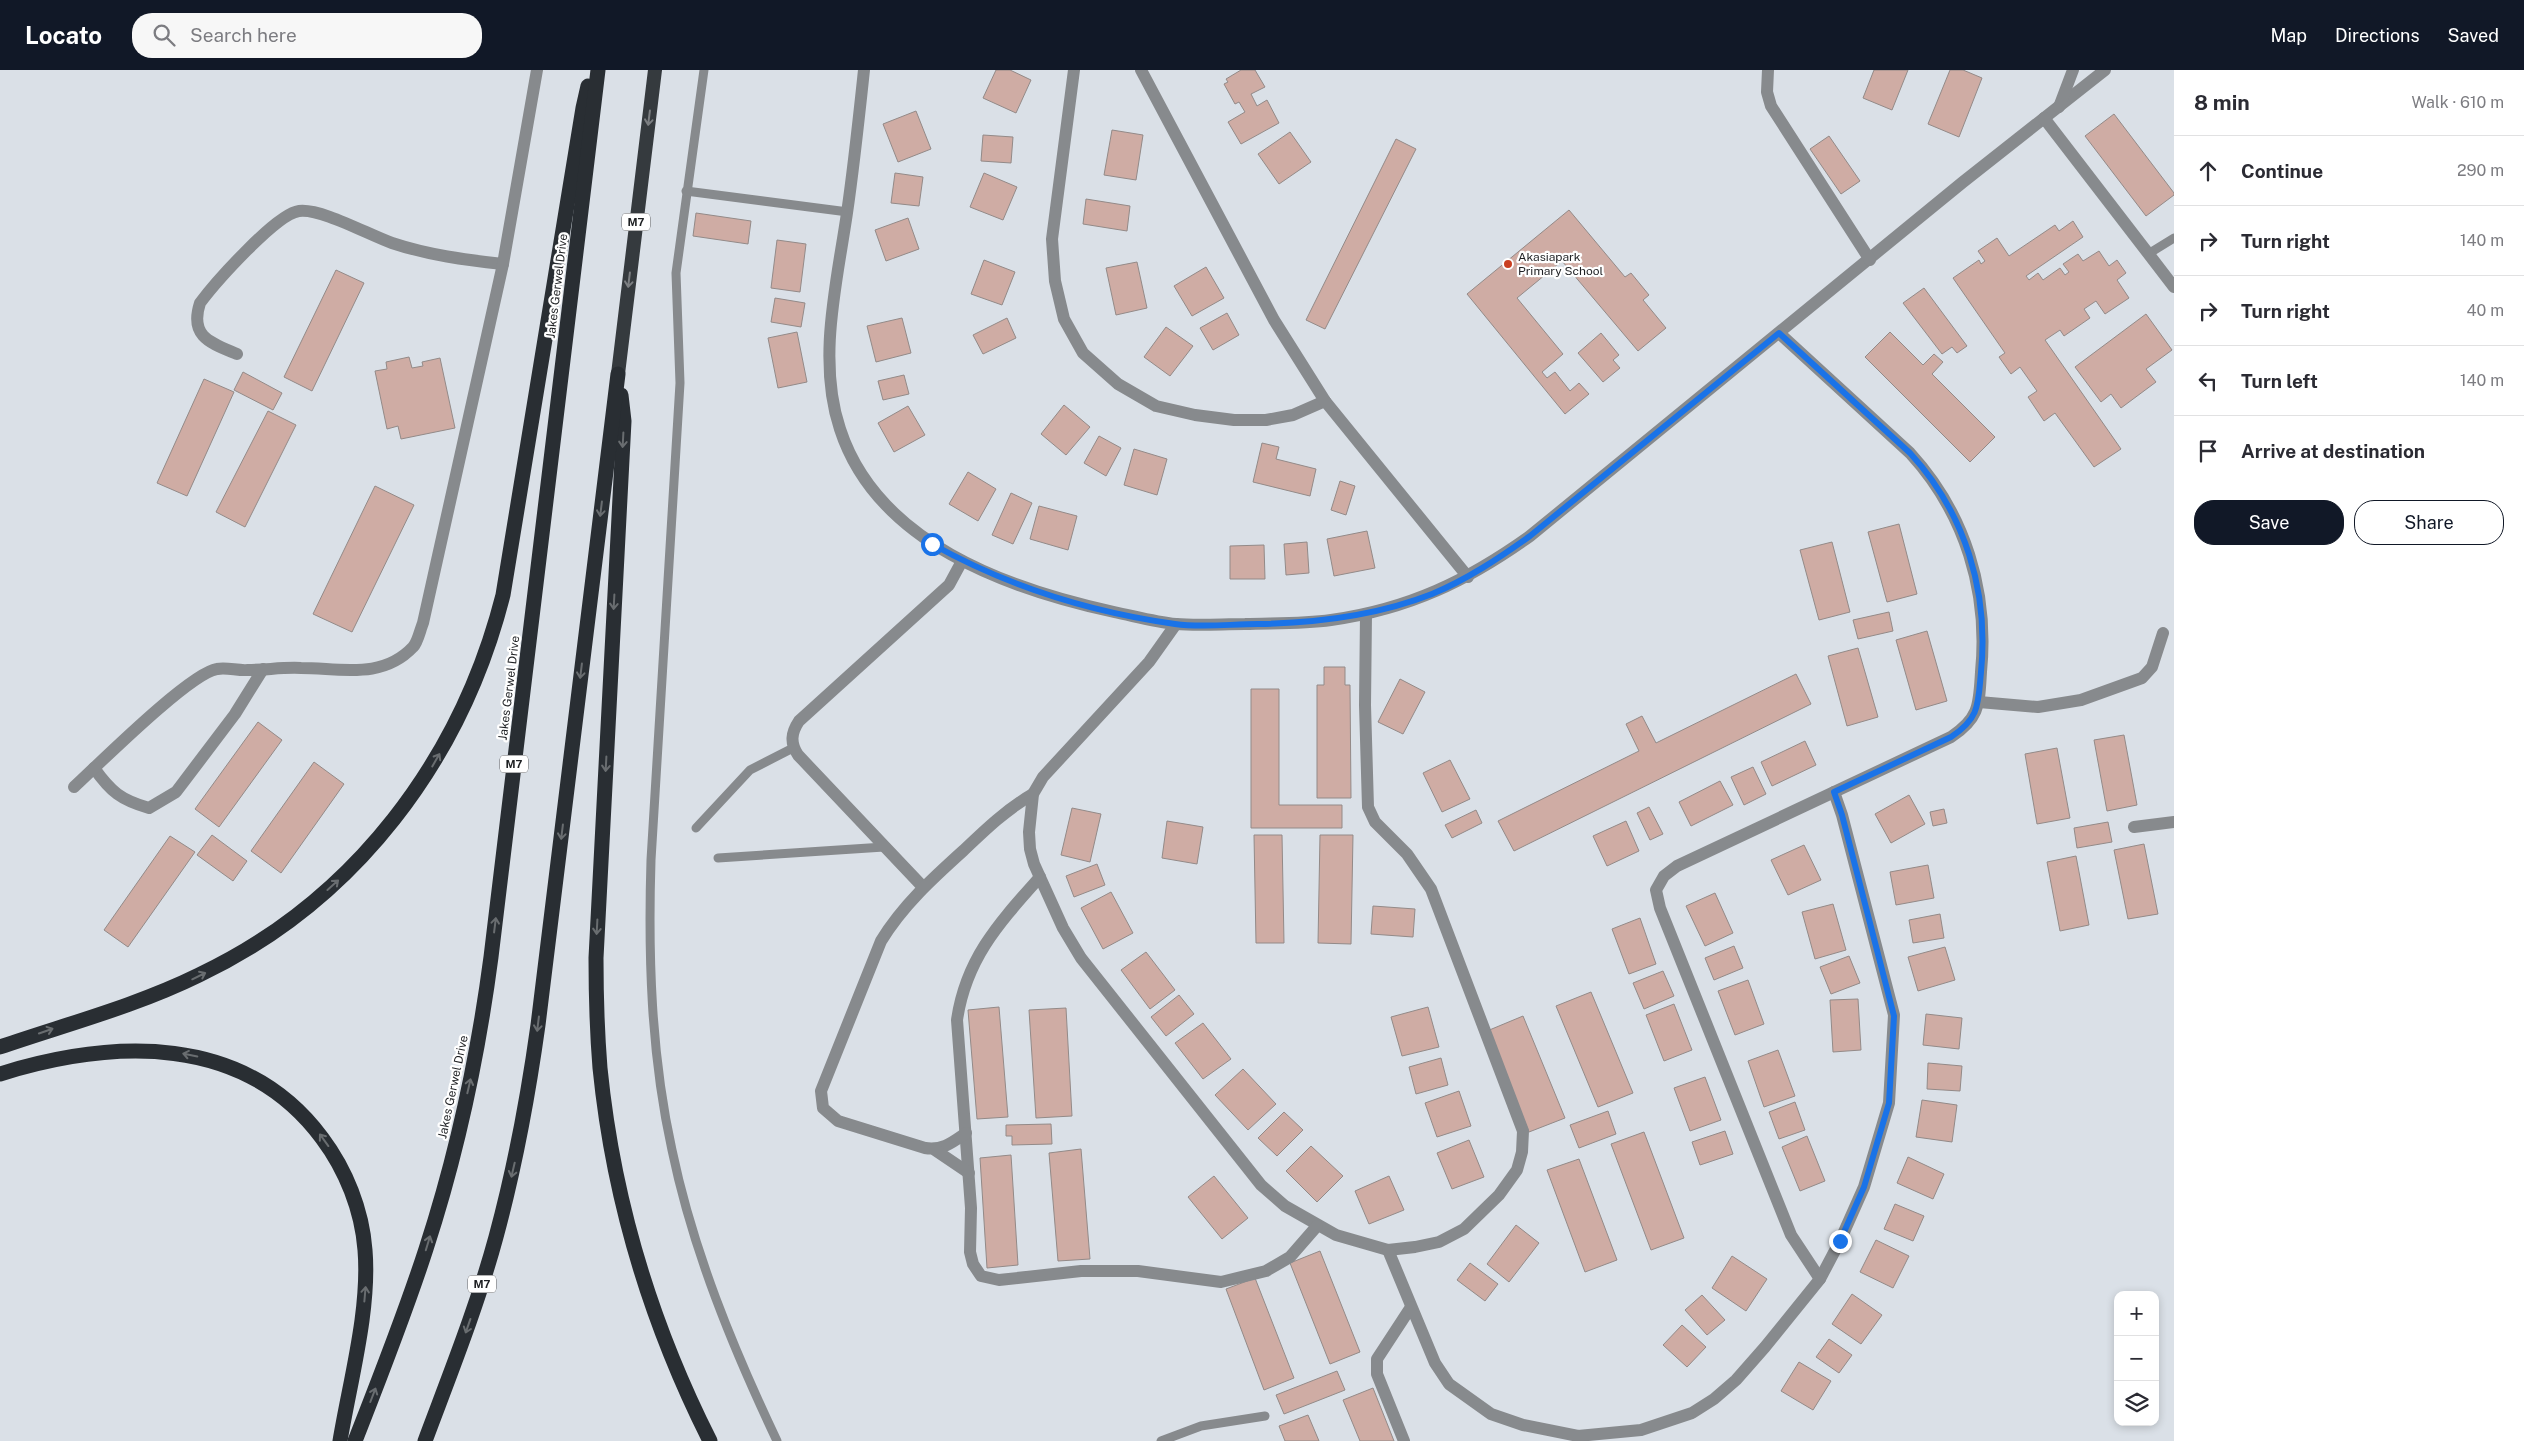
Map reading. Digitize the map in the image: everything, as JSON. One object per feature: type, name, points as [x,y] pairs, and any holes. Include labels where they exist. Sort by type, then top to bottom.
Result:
[{"type":"highway","points":[[0,1047],[165,990],[213,969],[259,942],[312,904],[360,859],[403,809],[433,765],[462,713],[475,683],[491,640],[503,595],[582,108],[593,70]]},
{"type":"highway","name":"Jakes Gerwel Drive","points":[[355,1441],[408,1303],[433,1228],[464,1113],[479,1035],[491,957],[598,70]]},
{"type":"highway","name":"M7","points":[[425,1441],[466,1332],[490,1257],[510,1181],[526,1103],[538,1025],[655,70]]},
{"type":"highway","points":[[618,374],[624,421],[596,949],[596,1018],[600,1069],[614,1161],[638,1261],[668,1350],[710,1441]]},
{"type":"highway","points":[[0,1074],[39,1063],[94,1053],[149,1051],[182,1054],[214,1061],[255,1079],[282,1097],[314,1128],[337,1159],[349,1184],[359,1215],[365,1248],[364,1302],[340,1441]]},
{"type":"street","points":[[74,786],[175,696],[201,676],[217,669],[301,668],[353,672],[374,669],[392,662],[414,647],[423,623],[504,264],[537,70]]},
{"type":"street","points":[[864,70],[848,212],[837,275],[830,350],[831,378],[840,430],[864,478],[892,512],[932,544],[962,561],[1013,582],[1084,606],[1176,624],[1330,621],[1366,614],[1432,594],[1468,577],[1530,536],[2105,70]]},
{"type":"street","points":[[1074,70],[1052,239],[1055,281],[1064,320],[1083,353],[1118,384],[1156,406],[1195,415],[1234,420],[1266,420],[1293,415],[1325,401]]},
{"type":"street","points":[[1141,70],[1274,320],[1325,401],[1468,577]]},
{"type":"street","points":[[1768,70],[1767,92],[1771,106],[1870,260]]},
{"type":"street","points":[[2059,107],[2073,70]]},
{"type":"street","points":[[2044,118],[2174,287]]},
{"type":"street","points":[[238,354],[203,337],[198,327],[196,315],[200,303],[274,225],[297,211],[309,211],[327,216],[393,243],[450,258],[504,264]]},
{"type":"street","points":[[1779,333],[1910,453],[1928,472],[1958,524],[1971,557],[1979,590],[1984,641],[1979,702],[1966,727],[1951,737],[1677,866],[1664,876],[1656,890],[1660,908],[1791,1235],[1820,1279]]},
{"type":"street","points":[[922,888],[793,748],[794,729],[799,721],[948,585],[962,561]]},
{"type":"street","points":[[1176,624],[1148,662],[1043,777],[1033,794],[1029,832],[1030,849],[1040,877],[1063,928],[1093,974],[1261,1185],[1285,1206],[1317,1226],[1348,1239],[1388,1250],[1439,1242],[1464,1229],[1499,1195],[1517,1170],[1522,1152],[1523,1131],[1431,889],[1407,854],[1375,822],[1368,807],[1365,705],[1366,614]]},
{"type":"street","points":[[1979,702],[2038,707],[2081,700],[2142,678],[2152,667],[2163,633]]},
{"type":"street","points":[[94,768],[108,788],[128,802],[148,808],[159,803],[176,792],[235,714],[264,669]]},
{"type":"street","points":[[1388,1250],[1410,1307],[1435,1363],[1449,1384],[1491,1414],[1549,1432],[1578,1436],[1640,1430],[1692,1413],[1714,1399],[1736,1380],[1766,1347],[1820,1279],[1840,1241],[1864,1187],[1889,1103],[1894,1055],[1894,1016],[1890,993],[1842,815],[1834,792]]},
{"type":"street","points":[[969,1173],[935,1150],[838,1121],[823,1108],[820,1100],[824,1081],[881,941],[899,914],[922,888],[1010,807],[1033,794]]},
{"type":"street","points":[[2134,827],[2174,822]]},
{"type":"street","points":[[1040,877],[984,944],[964,987],[957,1020],[969,1173],[970,1252],[973,1264],[981,1276],[989,1280],[1112,1270],[1138,1270],[1210,1282],[1233,1281],[1266,1271],[1290,1257],[1317,1226]]},
{"type":"street","points":[[935,1150],[966,1133]]},
{"type":"street","points":[[1404,1441],[1377,1374],[1377,1359],[1410,1307]]},
{"type":"lane","points":[[704,70],[676,273],[680,383],[652,815],[650,931],[653,1017],[671,1149],[699,1253],[752,1389],[777,1441]]},
{"type":"lane","points":[[686,191],[848,212]]},
{"type":"lane","points":[[2148,254],[2174,238]]},
{"type":"lane","points":[[696,828],[750,770],[793,748]]},
{"type":"lane","points":[[718,858],[884,847]]},
{"type":"lane","points":[[1162,1441],[1201,1426],[1265,1416]]},
{"type":"building","points":[[996,70],[1010,70],[1031,80],[1016,113],[983,98]]},
{"type":"building","points":[[1241,70],[1255,70],[1265,87],[1251,94],[1257,106],[1267,100],[1279,123],[1241,144],[1228,122],[1245,112],[1239,102],[1235,104],[1224,84],[1228,82],[1226,79]]},
{"type":"building","points":[[1874,70],[1908,70],[1892,110],[1863,98]]},
{"type":"building","points":[[1950,70],[1963,70],[1982,78],[1959,137],[1928,124]]},
{"type":"building","points":[[916,111],[931,149],[898,162],[883,124]]},
{"type":"building","points":[[2114,114],[2174,193],[2174,195],[2146,216],[2085,136]]},
{"type":"building","points":[[1112,130],[1143,135],[1136,180],[1104,175]]},
{"type":"building","points":[[1290,132],[1311,162],[1279,184],[1258,154]]},
{"type":"building","points":[[983,135],[1013,137],[1011,163],[981,161]]},
{"type":"building","points":[[1829,136],[1860,181],[1841,194],[1810,149]]},
{"type":"building","points":[[1396,139],[1416,149],[1325,329],[1306,320]]},
{"type":"building","points":[[895,173],[923,177],[919,206],[891,203]]},
{"type":"building","points":[[984,173],[1017,187],[1003,220],[970,207]]},
{"type":"building","points":[[1086,199],[1130,206],[1127,231],[1083,224]]},
{"type":"building","points":[[1569,210],[1625,277],[1631,273],[1649,295],[1643,300],[1666,328],[1638,351],[1562,261],[1517,298],[1563,354],[1542,372],[1547,378],[1555,372],[1570,391],[1579,383],[1589,394],[1565,414],[1467,294]]},
{"type":"building","points":[[696,213],[751,221],[748,244],[693,236]]},
{"type":"building","points":[[908,218],[919,249],[886,261],[875,230]]},
{"type":"building","points":[[2073,221],[2083,237],[2026,276],[2029,280],[2038,273],[2043,280],[2060,268],[2065,275],[2069,272],[2063,264],[2078,254],[2083,261],[2099,251],[2109,266],[2117,260],[2126,273],[2117,280],[2129,298],[2105,314],[2096,301],[2084,309],[2090,318],[2064,336],[2060,330],[2045,340],[2121,449],[2094,467],[2055,413],[2044,421],[2028,397],[2037,391],[2020,367],[2011,374],[1999,357],[2005,353],[1953,278],[1979,260],[1981,264],[1985,261],[1978,251],[1997,238],[2009,256],[2055,225],[2059,231]]},
{"type":"building","points":[[777,240],[806,244],[800,292],[771,288]]},
{"type":"building","points":[[984,260],[1015,272],[1002,305],[971,294]]},
{"type":"building","points":[[1137,262],[1147,308],[1116,315],[1106,268]]},
{"type":"building","points":[[1206,267],[1224,298],[1192,316],[1174,286]]},
{"type":"building","points":[[336,270],[364,283],[312,391],[284,377]]},
{"type":"building","points":[[1924,288],[1967,346],[1957,353],[1952,347],[1942,354],[1903,303]]},
{"type":"building","points":[[775,298],[805,303],[801,327],[771,322]]},
{"type":"building","points":[[1227,313],[1239,335],[1213,350],[1200,328]]},
{"type":"building","points":[[2146,314],[2172,350],[2146,369],[2156,382],[2121,408],[2111,394],[2101,402],[2075,367]]},
{"type":"building","points":[[902,318],[911,353],[876,362],[867,326]]},
{"type":"building","points":[[1007,318],[1016,338],[983,354],[973,335]]},
{"type":"building","points":[[1166,327],[1193,346],[1170,376],[1144,357]]},
{"type":"building","points":[[797,332],[807,382],[778,388],[768,338]]},
{"type":"building","points":[[1890,332],[1923,365],[1934,354],[1943,362],[1932,374],[1995,437],[1970,462],[1865,357]]},
{"type":"building","points":[[1601,333],[1619,355],[1613,360],[1620,368],[1603,382],[1578,353]]},
{"type":"building","points":[[409,357],[412,368],[423,366],[422,362],[440,358],[455,428],[401,439],[398,426],[387,429],[375,371],[387,369],[386,362]]},
{"type":"building","points":[[243,372],[282,393],[273,410],[234,390]]},
{"type":"building","points":[[904,375],[909,394],[883,400],[878,381]]},
{"type":"building","points":[[204,379],[234,392],[187,496],[157,483]]},
{"type":"building","points":[[1064,405],[1090,427],[1066,455],[1041,434]]},
{"type":"building","points":[[908,406],[925,435],[894,452],[878,423]]},
{"type":"building","points":[[268,411],[296,425],[245,527],[216,512]]},
{"type":"building","points":[[1099,436],[1121,448],[1106,476],[1084,463]]},
{"type":"building","points":[[1262,443],[1279,447],[1276,459],[1316,469],[1310,496],[1253,482]]},
{"type":"building","points":[[1134,449],[1167,459],[1157,495],[1124,485]]},
{"type":"building","points":[[968,472],[996,489],[978,521],[949,504]]},
{"type":"building","points":[[1340,481],[1355,486],[1346,515],[1331,510]]},
{"type":"building","points":[[375,486],[414,505],[352,632],[313,614]]},
{"type":"building","points":[[1011,493],[1032,503],[1013,544],[992,535]]},
{"type":"building","points":[[1039,506],[1077,516],[1068,550],[1030,539]]},
{"type":"building","points":[[1899,524],[1917,594],[1887,602],[1868,532]]},
{"type":"building","points":[[1367,531],[1375,568],[1334,576],[1327,539]]},
{"type":"building","points":[[1307,542],[1309,573],[1286,575],[1284,544]]},
{"type":"building","points":[[1832,542],[1850,612],[1819,620],[1800,550]]},
{"type":"building","points":[[1264,545],[1265,579],[1230,579],[1230,546]]},
{"type":"building","points":[[1889,612],[1893,631],[1858,639],[1853,620]]},
{"type":"building","points":[[1927,631],[1947,701],[1916,710],[1896,640]]},
{"type":"building","points":[[1858,648],[1878,717],[1847,726],[1828,656]]},
{"type":"building","points":[[1324,667],[1345,667],[1345,685],[1350,685],[1351,798],[1317,798],[1317,685],[1324,685]]},
{"type":"building","points":[[1796,674],[1811,704],[1514,851],[1498,821],[1639,751],[1626,724],[1642,716],[1656,743]]},
{"type":"building","points":[[1400,679],[1425,692],[1403,734],[1378,722]]},
{"type":"building","points":[[1251,689],[1279,689],[1279,805],[1342,805],[1342,828],[1251,828]]},
{"type":"building","points":[[258,722],[282,740],[219,827],[195,809]]},
{"type":"building","points":[[2124,735],[2137,805],[2107,811],[2094,740]]},
{"type":"building","points":[[1805,741],[1816,765],[1772,786],[1761,762]]},
{"type":"building","points":[[2057,748],[2070,818],[2037,824],[2025,754]]},
{"type":"building","points":[[1450,760],[1470,799],[1442,812],[1423,773]]},
{"type":"building","points":[[314,762],[344,784],[281,873],[251,851]]},
{"type":"building","points":[[1753,767],[1766,794],[1744,805],[1731,777]]},
{"type":"building","points":[[1720,781],[1733,805],[1691,826],[1679,802]]},
{"type":"building","points":[[1909,795],[1925,824],[1891,843],[1875,814]]},
{"type":"building","points":[[1649,807],[1663,834],[1650,840],[1637,813]]},
{"type":"building","points":[[1072,808],[1101,814],[1090,862],[1061,855]]},
{"type":"building","points":[[1944,809],[1947,823],[1933,826],[1930,812]]},
{"type":"building","points":[[1476,810],[1482,823],[1452,838],[1445,825]]},
{"type":"building","points":[[1167,821],[1203,827],[1197,864],[1162,858]]},
{"type":"building","points":[[1626,821],[1639,851],[1607,866],[1593,836]]},
{"type":"building","points":[[2108,822],[2112,842],[2077,848],[2074,828]]},
{"type":"building","points":[[212,835],[247,861],[233,881],[197,855]]},
{"type":"building","points":[[1254,835],[1282,835],[1284,943],[1256,943]]},
{"type":"building","points":[[1320,835],[1353,835],[1351,944],[1318,943]]},
{"type":"building","points":[[170,836],[195,852],[128,947],[104,930]]},
{"type":"building","points":[[2144,844],[2158,914],[2128,919],[2114,850]]},
{"type":"building","points":[[1804,845],[1821,880],[1788,895],[1771,860]]},
{"type":"building","points":[[2076,856],[2089,925],[2060,931],[2047,862]]},
{"type":"building","points":[[1097,864],[1105,885],[1074,897],[1066,876]]},
{"type":"building","points":[[1928,865],[1934,898],[1896,905],[1890,872]]},
{"type":"building","points":[[1111,892],[1133,933],[1103,949],[1081,908]]},
{"type":"building","points":[[1715,893],[1733,933],[1705,946],[1686,906]]},
{"type":"building","points":[[1833,904],[1846,950],[1815,959],[1802,912]]},
{"type":"building","points":[[1373,906],[1415,909],[1413,937],[1371,934]]},
{"type":"building","points":[[1940,914],[1944,938],[1913,943],[1909,920]]},
{"type":"building","points":[[1640,918],[1656,964],[1629,974],[1612,929]]},
{"type":"building","points":[[1734,946],[1743,968],[1714,980],[1705,958]]},
{"type":"building","points":[[1945,947],[1955,980],[1918,991],[1908,957]]},
{"type":"building","points":[[1146,952],[1175,990],[1150,1009],[1121,970]]},
{"type":"building","points":[[1849,956],[1860,983],[1831,994],[1820,967]]},
{"type":"building","points":[[1663,971],[1674,996],[1644,1009],[1633,983]]},
{"type":"building","points":[[1748,980],[1764,1024],[1735,1035],[1718,991]]},
{"type":"building","points":[[1591,992],[1633,1093],[1598,1107],[1556,1006]]},
{"type":"building","points":[[1179,995],[1194,1014],[1166,1036],[1151,1017]]},
{"type":"building","points":[[1858,999],[1861,1050],[1833,1052],[1830,1000]]},
{"type":"building","points":[[1674,1004],[1692,1050],[1664,1061],[1646,1015]]},
{"type":"building","points":[[999,1007],[1008,1117],[977,1119],[968,1010]]},
{"type":"building","points":[[1428,1007],[1439,1047],[1402,1056],[1391,1017]]},
{"type":"building","points":[[1066,1008],[1072,1116],[1036,1118],[1029,1010]]},
{"type":"building","points":[[1926,1014],[1962,1018],[1959,1049],[1923,1045]]},
{"type":"building","points":[[1523,1016],[1565,1118],[1529,1132],[1487,1031]]},
{"type":"building","points":[[1203,1023],[1231,1059],[1203,1079],[1175,1043]]},
{"type":"building","points":[[1778,1050],[1795,1096],[1764,1107],[1748,1061]]},
{"type":"building","points":[[1441,1058],[1448,1085],[1416,1094],[1409,1067]]},
{"type":"building","points":[[1928,1063],[1962,1066],[1960,1091],[1927,1089]]},
{"type":"building","points":[[1243,1069],[1276,1104],[1248,1130],[1215,1095]]},
{"type":"building","points":[[1705,1077],[1721,1120],[1690,1131],[1674,1088]]},
{"type":"building","points":[[1459,1091],[1471,1126],[1437,1137],[1425,1103]]},
{"type":"building","points":[[1922,1100],[1957,1105],[1952,1142],[1916,1137]]},
{"type":"building","points":[[1795,1102],[1805,1130],[1779,1139],[1769,1112]]},
{"type":"building","points":[[1608,1111],[1616,1134],[1579,1148],[1570,1125]]},
{"type":"building","points":[[1284,1112],[1303,1130],[1277,1156],[1258,1138]]},
{"type":"building","points":[[1051,1124],[1052,1144],[1012,1145],[1012,1136],[1006,1136],[1006,1125]]},
{"type":"building","points":[[1725,1131],[1733,1154],[1700,1165],[1692,1142]]},
{"type":"building","points":[[1644,1132],[1684,1238],[1651,1250],[1611,1144]]},
{"type":"building","points":[[1807,1136],[1825,1181],[1800,1191],[1782,1147]]},
{"type":"building","points":[[1469,1140],[1484,1177],[1452,1189],[1437,1153]]},
{"type":"building","points":[[1311,1146],[1343,1176],[1317,1202],[1286,1171]]},
{"type":"building","points":[[1081,1149],[1090,1259],[1058,1261],[1049,1153]]},
{"type":"building","points":[[1011,1155],[1018,1265],[987,1268],[980,1158]]},
{"type":"building","points":[[1908,1157],[1944,1174],[1933,1199],[1897,1183]]},
{"type":"building","points":[[1579,1159],[1617,1260],[1585,1272],[1547,1170]]},
{"type":"building","points":[[1214,1176],[1248,1218],[1222,1239],[1188,1197]]},
{"type":"building","points":[[1389,1176],[1404,1210],[1369,1224],[1355,1191]]},
{"type":"building","points":[[1895,1204],[1924,1216],[1913,1241],[1884,1229]]},
{"type":"building","points":[[1516,1225],[1539,1243],[1509,1282],[1487,1264]]},
{"type":"building","points":[[1876,1240],[1909,1256],[1893,1288],[1860,1272]]},
{"type":"building","points":[[1320,1251],[1360,1352],[1330,1364],[1290,1263]]},
{"type":"building","points":[[1732,1256],[1767,1279],[1746,1311],[1712,1288]]},
{"type":"building","points":[[1470,1263],[1498,1284],[1485,1301],[1457,1280]]},
{"type":"building","points":[[1255,1278],[1294,1378],[1264,1390],[1226,1289]]},
{"type":"building","points":[[1852,1294],[1882,1315],[1861,1344],[1832,1324]]},
{"type":"building","points":[[1702,1295],[1725,1320],[1707,1335],[1685,1310]]},
{"type":"building","points":[[1682,1325],[1706,1347],[1687,1367],[1663,1345]]},
{"type":"building","points":[[1829,1339],[1852,1355],[1839,1373],[1816,1357]]},
{"type":"building","points":[[1799,1362],[1831,1381],[1813,1410],[1781,1391]]},
{"type":"building","points":[[1337,1371],[1345,1390],[1284,1414],[1276,1395]]},
{"type":"building","points":[[1373,1388],[1394,1441],[1360,1441],[1343,1400]]},
{"type":"building","points":[[1308,1415],[1319,1441],[1285,1441],[1279,1426]]},
{"type":"place","name":"Akasiapark Primary School","points":[[1508,264]]},
{"type":"route","points":[[932,544],[962,561],[1005,580],[1044,594],[1084,606],[1176,624],[1330,621],[1366,614],[1432,594],[1468,577],[1496,560],[1530,536],[1779,333],[1910,453],[1928,472],[1958,524],[1971,557],[1979,590],[1984,641],[1979,702],[1972,719],[1966,727],[1951,737],[1834,792],[1842,815],[1888,985],[1894,1016],[1894,1055],[1889,1103],[1864,1187],[1840,1241]]}]
